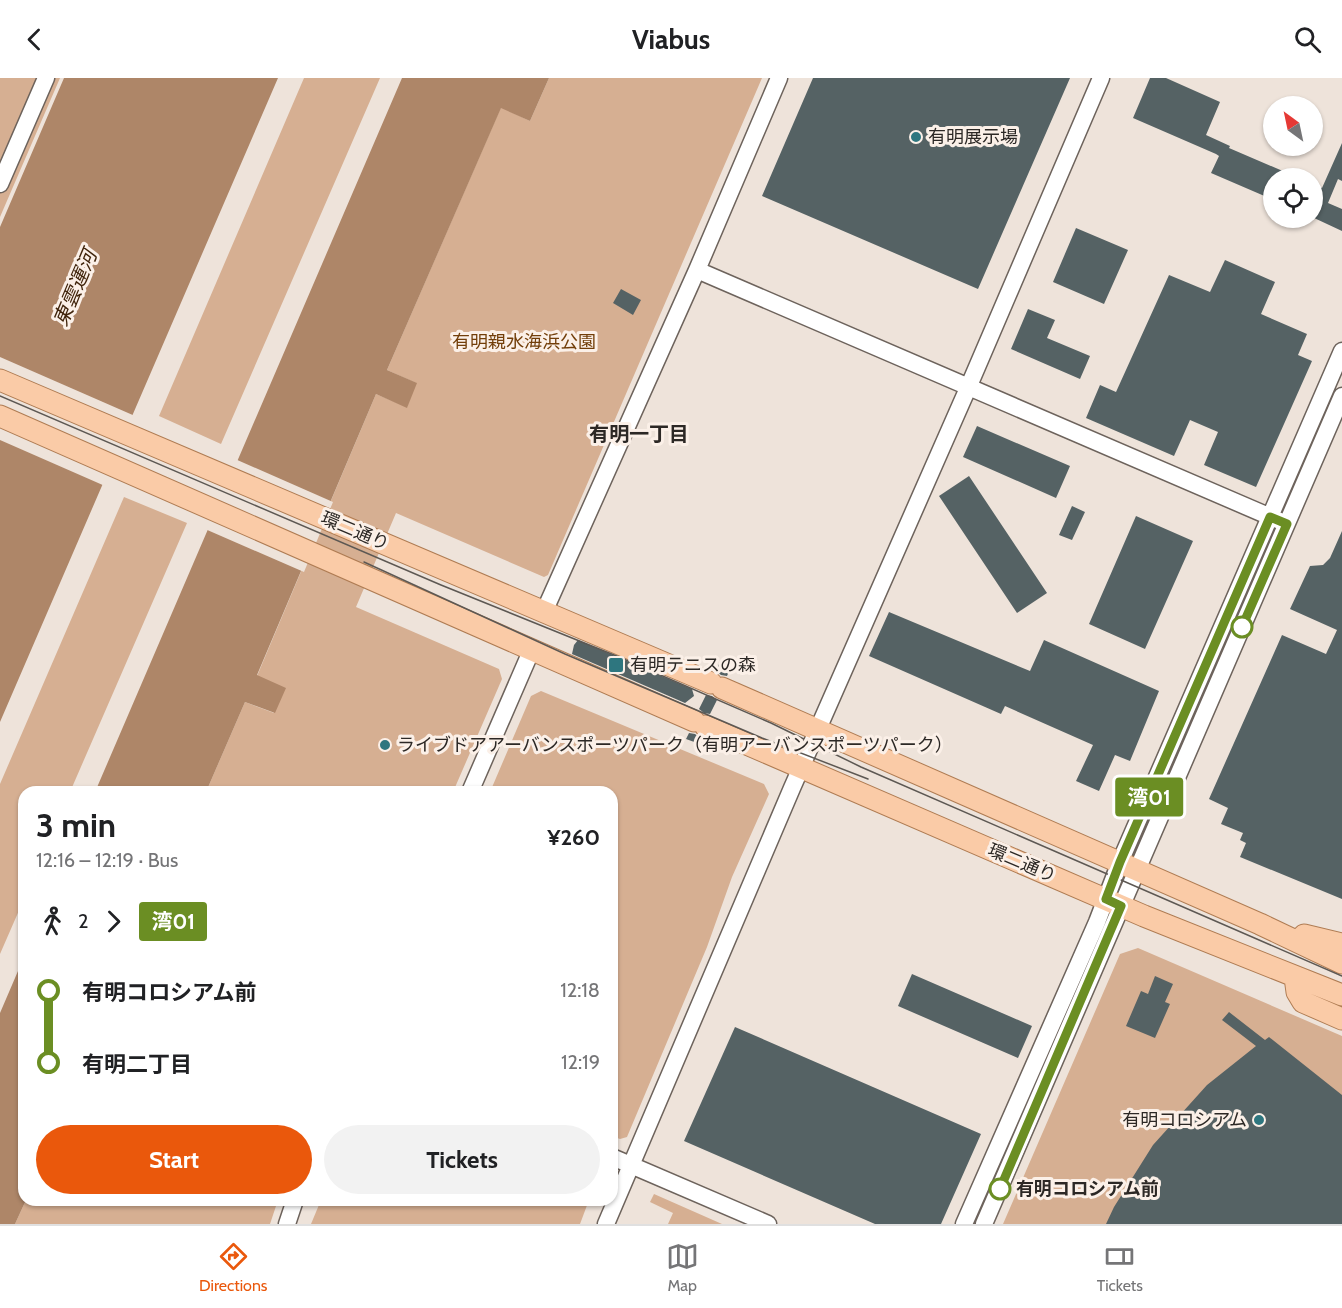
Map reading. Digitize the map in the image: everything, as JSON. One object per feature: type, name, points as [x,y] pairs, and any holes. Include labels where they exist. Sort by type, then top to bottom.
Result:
[{"type":"main road","name":"環二通り","points":[[0,380],[716,685],[1260,924],[1342,963]]},
{"type":"main road","name":"環二通り","points":[[0,416],[801,767],[1114,902],[1342,995]]},
{"type":"main road","points":[[1260,924],[1342,944]]},
{"type":"main road","points":[[1295,977],[1297,992],[1303,1002],[1342,1019]]},
{"type":"street","points":[[0,184],[46,78]]},
{"type":"street","points":[[544,612],[697,270],[779,78]]},
{"type":"street","points":[[618,1197],[826,709],[968,388],[1101,78]]},
{"type":"street","points":[[697,270],[1287,524]]},
{"type":"street","points":[[984,1224],[1270,517],[1342,351]]},
{"type":"street","points":[[1129,866],[1287,524],[1342,396]]},
{"type":"street","points":[[473,786],[532,649]]},
{"type":"street","points":[[964,1224],[1114,902]]},
{"type":"street","points":[[618,1160],[768,1224]]},
{"type":"street","points":[[287,1224],[293,1206]]},
{"type":"street","points":[[606,1224],[614,1206]]},
{"type":"green space","points":[[0,78],[60,78],[0,217]]},
{"type":"green space","points":[[304,78],[380,78],[221,444],[159,416]]},
{"type":"green space","name":"有明親水海浜公園","points":[[549,78],[762,78],[548,575],[544,577],[396,513],[356,607],[499,669],[502,679],[456,786],[209,786],[245,702],[274,713],[257,676],[376,394],[407,407],[416,383],[387,370],[501,107],[530,121]]},
{"type":"green space","points":[[124,497],[187,523],[73,786],[18,786],[18,913],[0,954],[0,784]]},
{"type":"green space","points":[[541,691],[764,784],[769,794],[732,877],[707,947],[627,1137],[620,1139],[618,1138],[618,786],[493,786],[531,696]]},
{"type":"green space","points":[[1138,948],[1342,1036],[1342,1224],[1003,1224],[1120,954]]},
{"type":"green space","points":[[654,1194],[722,1224],[668,1224],[673,1213],[650,1202]]},
{"type":"green space","points":[[23,1206],[276,1206],[270,1224],[15,1224]]},
{"type":"green space","points":[[318,1206],[587,1206],[580,1224],[311,1224]]},
{"type":"water","name":"東雲運河","points":[[64,78],[278,78],[0,722],[0,227]]},
{"type":"water","points":[[402,78],[549,78],[530,121],[501,108],[387,370],[417,383],[407,408],[376,394],[257,675],[286,688],[275,713],[245,702],[209,786],[98,786]]},
{"type":"water","points":[[18,971],[18,1206],[23,1206],[15,1224],[0,1224],[0,1013]]},
{"type":"pier","points":[[0,357],[135,416],[105,486],[0,440]]},
{"type":"pier","points":[[235,459],[333,502],[304,572],[205,529]]},
{"type":"building","name":"有明展示場","points":[[813,78],[1070,78],[978,289],[762,196]]},
{"type":"building","points":[[1150,78],[1166,78],[1220,102],[1206,135],[1230,146],[1229,148],[1276,168],[1263,168],[1263,195],[1211,173],[1219,156],[1216,154],[1133,118]]},
{"type":"building","points":[[1342,143],[1342,181],[1338,179],[1328,203],[1342,209],[1342,231],[1323,222],[1323,186]]},
{"type":"building","points":[[1076,228],[1128,250],[1104,304],[1053,282]]},
{"type":"building","points":[[1225,260],[1275,282],[1261,314],[1307,334],[1298,355],[1312,361],[1256,487],[1204,465],[1218,432],[1190,420],[1174,456],[1086,418],[1100,385],[1116,392],[1169,275],[1210,292]]},
{"type":"building","points":[[621,289],[641,300],[633,315],[613,303]]},
{"type":"building","points":[[1028,309],[1055,320],[1047,338],[1090,356],[1080,379],[1011,349]]},
{"type":"building","points":[[977,426],[1070,466],[1056,498],[963,457]]},
{"type":"building","points":[[969,476],[1047,593],[1017,613],[939,496]]},
{"type":"building","points":[[1072,506],[1085,512],[1072,540],[1059,535]]},
{"type":"building","points":[[1136,516],[1193,541],[1145,649],[1089,624]]},
{"type":"building","points":[[1342,531],[1342,899],[1240,857],[1246,843],[1240,840],[1243,833],[1221,824],[1228,808],[1209,799],[1282,635],[1326,654],[1337,630],[1290,609],[1310,566],[1323,565],[1330,558]]},
{"type":"building","points":[[889,612],[1030,671],[1044,640],[1159,691],[1130,761],[1115,755],[1099,791],[1076,781],[1093,745],[1005,706],[1001,714],[869,656]]},
{"type":"building","points":[[578,640],[692,689],[694,696],[685,703],[572,654]]},
{"type":"building","points":[[719,664],[730,669],[727,676],[716,671]]},
{"type":"building","points":[[706,695],[717,700],[710,714],[699,709]]},
{"type":"building","points":[[689,733],[700,738],[697,743],[686,739]]},
{"type":"building","points":[[912,974],[1032,1026],[1018,1058],[898,1006]]},
{"type":"building","points":[[1155,976],[1173,984],[1165,1002],[1170,1004],[1155,1038],[1126,1026],[1141,991],[1148,994]]},
{"type":"building","name":"有明コロシアム","points":[[1229,1012],[1265,1040],[1269,1037],[1342,1095],[1342,1224],[1106,1224],[1114,1207],[1153,1145],[1207,1085],[1256,1046],[1222,1020]]},
{"type":"building","points":[[735,1027],[981,1134],[941,1224],[875,1224],[684,1141]]},
{"type":"tram line","points":[[0,396],[441,585],[619,657],[771,723],[861,767],[1342,976]]},
{"type":"tram line","points":[[364,562],[565,654],[762,738],[868,779]]},
{"type":"bus line","name":"湾01","points":[[1000,1189],[1121,906],[1106,899],[1120,862],[1270,517],[1287,524],[1242,627]]},
{"type":"place","name":"有明展示場","points":[[916,137]]},
{"type":"place","name":"有明テニスの森","points":[[616,665]]},
{"type":"place","name":"ライブドアアーバンスポーツパーク（有明アーバンスポーツパーク）","points":[[385,745]]},
{"type":"place","name":"有明コロシアム","points":[[1259,1120]]},
{"type":"place","name":"有明コロシアム前","points":[[1000,1189]]},
{"type":"district","name":"有明一丁目","points":[[639,434]]}]
